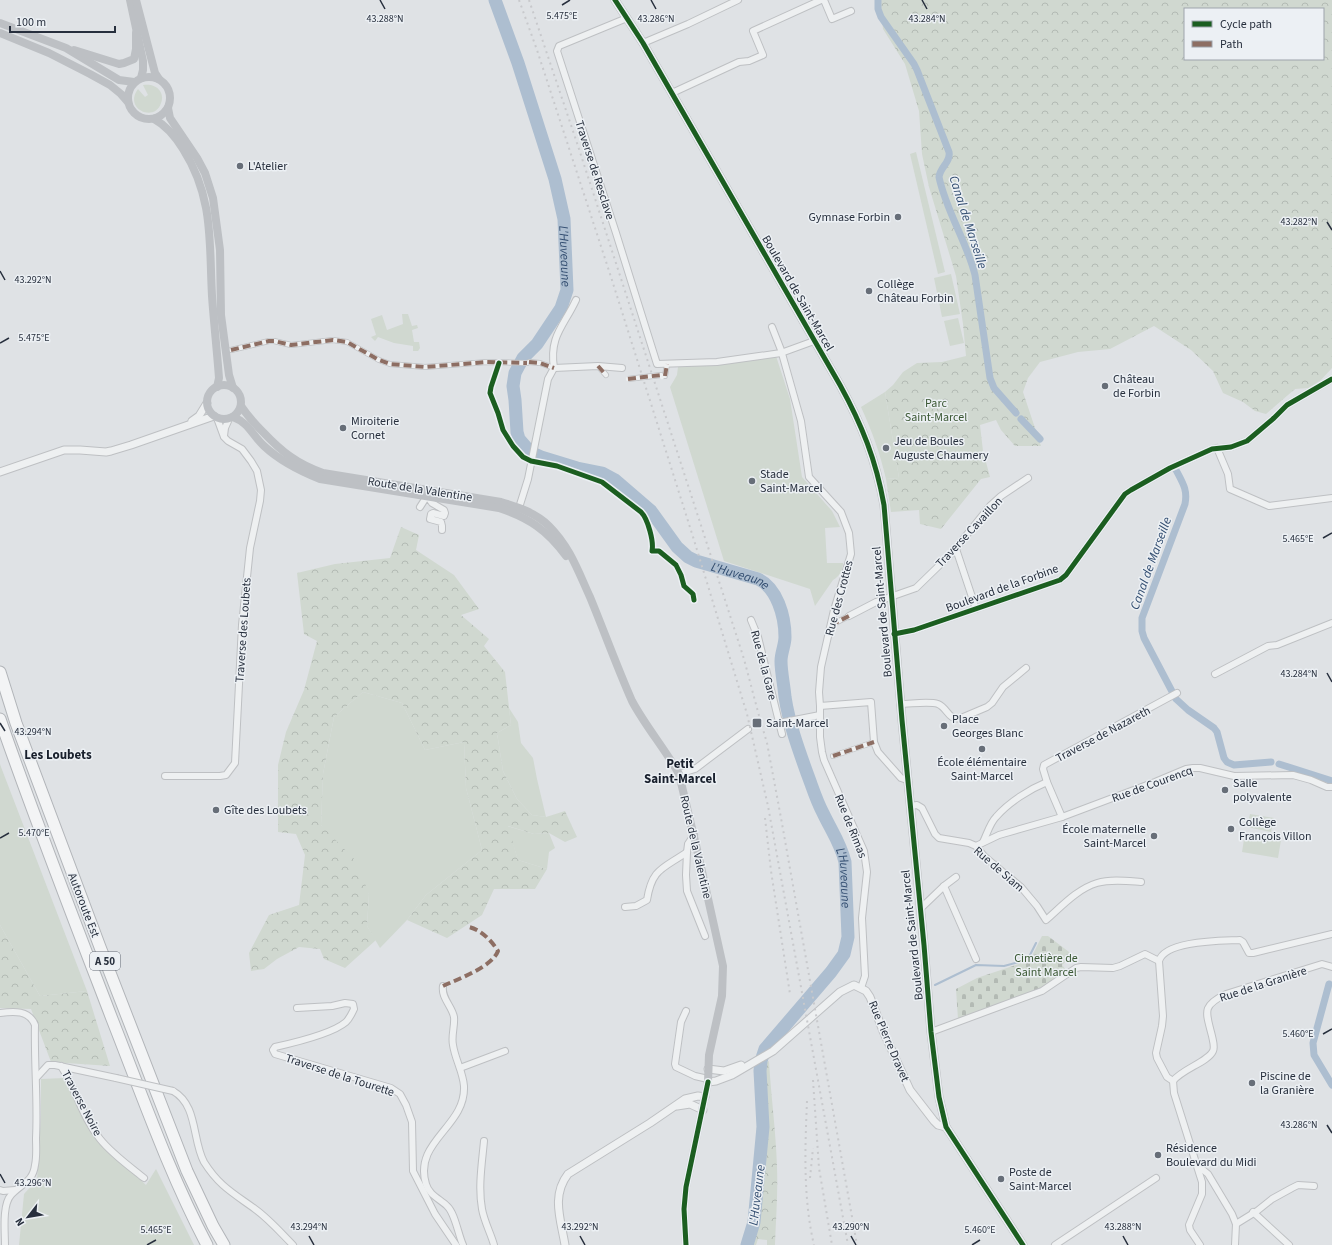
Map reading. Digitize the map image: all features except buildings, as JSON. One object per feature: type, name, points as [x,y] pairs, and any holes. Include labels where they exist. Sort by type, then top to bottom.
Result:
[{"type":"highway","name":"Autoroute Est","points":[[0,672],[16,723],[100,947],[187,1171],[213,1226],[224,1245]]},
{"type":"highway","name":"Autoroute Est","points":[[0,720],[14,761],[152,1122],[173,1175],[207,1245]]},
{"type":"main road","points":[[128,102],[130,88],[138,80],[143,70],[143,61],[130,0]]},
{"type":"main road","points":[[0,33],[49,52],[110,85],[128,102],[135,114],[147,119],[154,119],[162,115],[168,108],[170,102],[168,88],[155,73],[136,0]]},
{"type":"main road","points":[[0,23],[66,48],[118,64],[134,59],[136,55],[136,33]]},
{"type":"main road","points":[[66,48],[114,77],[126,82],[153,77],[159,79]]},
{"type":"main road","points":[[168,108],[170,118],[198,158],[205,173],[213,198],[220,250],[221,315],[229,375],[233,388],[240,396],[241,406],[236,414],[231,418],[223,420],[216,417],[210,412],[207,403],[210,393],[222,385],[233,388]]},
{"type":"main road","points":[[154,119],[167,128],[187,156],[200,182],[207,209],[210,227],[214,325],[219,378],[217,387]]},
{"type":"main road","name":"Route de la Valentine","points":[[241,406],[246,414],[267,436],[287,455],[302,465],[323,473],[443,492],[458,499]]},
{"type":"main road","name":"Route de la Valentine","points":[[231,418],[241,420],[247,425],[263,446],[285,462],[320,479],[427,496],[501,502],[518,511],[537,516],[561,539],[577,565],[632,701],[642,719],[673,762],[679,774],[723,966],[722,996],[709,1055],[708,1080],[691,1155],[686,1187],[684,1209],[686,1245]]},
{"type":"main road","points":[[255,436],[262,438],[267,436]]},
{"type":"main road","points":[[427,496],[430,494],[438,495],[443,492]]},
{"type":"street","name":"Boulevard de Saint-Marcel","points":[[615,0],[643,43],[852,407],[870,447],[884,505],[900,704],[936,1081],[946,1127],[1022,1245]]},
{"type":"street","points":[[643,43],[688,24],[738,0]]},
{"type":"street","points":[[672,93],[739,62],[749,61],[763,55],[753,31],[821,0]]},
{"type":"street","points":[[824,0],[832,19],[851,12]]},
{"type":"street","name":"Traverse de Resclave","points":[[627,18],[559,46],[557,51],[657,364],[667,364]]},
{"type":"street","points":[[518,511],[538,430],[548,379],[554,368],[552,356],[554,342],[576,300]]},
{"type":"street","name":"Rue des Crottes","points":[[772,327],[801,421],[809,477],[841,512],[849,533],[851,554],[821,667],[819,692],[820,715]]},
{"type":"street","points":[[231,350],[269,341],[291,345],[333,340],[347,342],[379,360],[390,364],[425,367],[488,362],[540,363],[554,368],[598,366],[622,368]]},
{"type":"street","points":[[628,379],[661,375],[663,377],[667,364],[717,362],[781,353],[814,341]]},
{"type":"street","points":[[598,366],[606,375]]},
{"type":"street","name":"Boulevard de la Forbine","points":[[894,634],[914,630],[1064,577],[1125,494],[1175,466],[1212,449],[1231,447],[1247,440],[1274,418],[1287,405],[1332,379]]},
{"type":"street","points":[[187,425],[199,416],[207,403]]},
{"type":"street","points":[[0,472],[64,450],[106,452],[131,446],[187,425],[216,417],[224,438]]},
{"type":"street","points":[[224,438],[225,428],[231,418]]},
{"type":"street","name":"Traverse des Loubets","points":[[165,776],[220,776],[226,774],[235,763],[242,625],[250,548],[261,490],[257,471],[246,453],[238,446],[224,438]]},
{"type":"street","points":[[1217,448],[1228,474],[1230,489],[1269,506],[1332,498]]},
{"type":"street","name":"Traverse Cavaillon","points":[[849,616],[891,597],[916,588],[954,551],[990,506],[1001,496],[1028,478]]},
{"type":"street","points":[[420,507],[427,496],[432,503],[444,510],[444,516],[433,513],[430,517],[430,519],[441,522],[442,530]]},
{"type":"street","points":[[954,551],[976,609]]},
{"type":"street","points":[[831,625],[849,616]]},
{"type":"street","name":"Rue de la Gare","points":[[751,620],[758,637],[781,722],[782,734]]},
{"type":"street","points":[[1215,674],[1268,646],[1277,645],[1332,623]]},
{"type":"street","points":[[900,704],[938,704],[952,718],[961,718],[987,707],[992,703],[1003,687],[1026,668]]},
{"type":"street","name":"Traverse de Nazareth","points":[[1048,782],[1043,769],[1044,765],[1174,695]]},
{"type":"street","points":[[820,706],[871,702],[874,742],[878,752],[901,778],[907,780]]},
{"type":"street","points":[[781,722],[820,715]]},
{"type":"street","name":"Rue de Rimas","points":[[820,715],[820,738],[822,752],[842,803],[864,851],[866,862],[867,872],[862,918],[865,976],[861,988]]},
{"type":"street","points":[[679,774],[696,768],[748,729]]},
{"type":"street","points":[[833,756],[874,742]]},
{"type":"street","name":"Rue de Courencq","points":[[976,846],[999,834],[1062,817],[1186,769],[1200,768],[1234,776],[1293,775],[1311,780],[1327,787],[1332,787]]},
{"type":"street","points":[[983,842],[995,817],[1017,799],[1034,788],[1048,782],[1062,817]]},
{"type":"street","name":"Rue de Siam","points":[[910,806],[917,805],[922,808],[935,834],[939,838],[969,843],[976,846],[984,856],[1004,874],[1021,886],[1038,906],[1046,920],[1080,892],[1097,884],[1119,881],[1142,882]]},
{"type":"street","points":[[694,835],[688,844],[687,852],[687,892],[705,936]]},
{"type":"street","points":[[625,907],[636,906],[647,900],[650,884],[654,876],[665,866],[687,852]]},
{"type":"street","points":[[920,909],[944,886],[956,877]]},
{"type":"street","points":[[944,886],[976,959]]},
{"type":"street","points":[[1200,1245],[1190,1230],[1189,1225],[1202,1194],[1202,1182],[1174,1093],[1173,1081],[1167,1077],[1156,1053],[1163,1016],[1159,960],[1160,955],[1183,946],[1206,941],[1240,940],[1243,942],[1246,951],[1253,953],[1332,934]]},
{"type":"street","points":[[931,1032],[1042,991],[1076,968],[1093,966],[1113,968],[1145,954],[1159,960]]},
{"type":"street","name":"Rue de la Granière","points":[[1173,1081],[1179,1074],[1207,1058],[1213,1051],[1214,1047],[1207,1011],[1208,1006],[1215,999],[1226,994],[1322,964],[1332,966]]},
{"type":"street","name":"Rue Pierre Dravet","points":[[708,1080],[716,1081],[732,1075],[773,1051],[840,992],[854,985],[866,991],[870,997],[883,1031],[910,1090],[934,1121],[946,1127]]},
{"type":"street","points":[[443,986],[442,992],[454,1017],[452,1044],[464,1086],[462,1103],[453,1120],[425,1156],[424,1165],[428,1190],[451,1211],[463,1245]]},
{"type":"street","name":"Traverse de la Tourette","points":[[297,1008],[353,1004],[354,1009],[351,1016],[338,1027],[275,1047],[273,1050],[275,1054],[391,1088],[400,1094],[412,1122],[413,1171],[435,1214],[456,1245]]},
{"type":"street","points":[[0,1013],[12,1011],[30,1016],[33,1020],[35,1025],[38,1106],[36,1166],[26,1184],[12,1194],[6,1207],[5,1245]]},
{"type":"street","points":[[686,1011],[681,1022],[675,1064],[676,1067],[708,1080]]},
{"type":"street","points":[[460,1068],[505,1050]]},
{"type":"street","name":"Rue Pierre Dravet","points":[[708,1069],[732,1069],[743,1064],[752,1063]]},
{"type":"street","points":[[37,1077],[48,1065],[61,1066]]},
{"type":"street","name":"Traverse Noire","points":[[61,1066],[173,1091],[181,1097],[188,1108],[200,1152],[216,1179],[224,1188],[265,1218],[293,1245]]},
{"type":"street","name":"Traverse Noire","points":[[61,1066],[66,1072],[79,1103],[100,1139],[144,1178]]},
{"type":"street","points":[[565,1245],[558,1203],[559,1190],[563,1180],[568,1174],[677,1106],[685,1099],[698,1096],[705,1097]]},
{"type":"street","points":[[677,1106],[690,1104],[702,1110]]},
{"type":"street","points":[[484,1140],[480,1199],[482,1212],[494,1245]]},
{"type":"street","points":[[1197,1165],[1208,1174],[1232,1214],[1236,1224],[1235,1245]]},
{"type":"street","points":[[1055,1245],[1156,1178]]},
{"type":"street","points":[[1236,1224],[1272,1199],[1298,1185],[1314,1186]]},
{"type":"street","points":[[0,1190],[17,1190]]},
{"type":"street","points":[[1253,1212],[1289,1245]]},
{"type":"green space","name":"Parc Saint-Marcel","points":[[880,0],[1332,0],[1332,368],[1321,380],[1309,388],[1295,389],[1266,414],[1255,411],[1243,402],[1223,393],[1213,371],[1191,350],[1154,326],[1110,349],[1078,352],[1040,362],[1028,378],[1023,392],[1041,446],[1015,446],[1001,430],[996,420],[980,425],[983,451],[990,477],[981,479],[941,529],[920,524],[919,510],[891,512],[886,479],[899,478],[885,392],[893,385],[903,372],[917,363],[942,362],[966,356],[956,276],[929,187],[922,154],[919,111],[905,64],[883,29]]},
{"type":"green space","points":[[143,85],[154,86],[161,94],[161,103],[158,109],[153,112],[147,113],[142,111],[134,102],[134,96],[138,89],[145,97],[148,95]]},
{"type":"green space","points":[[916,152],[945,272],[938,274],[910,154]]},
{"type":"green space","points":[[951,274],[960,314],[942,317],[934,278]]},
{"type":"green space","points":[[402,314],[408,314],[412,326],[417,325],[418,328],[412,330],[414,342],[419,342],[420,348],[418,351],[413,351],[413,346],[394,343],[378,337],[375,341],[371,337],[376,335],[371,319],[382,315],[387,330],[403,324]]},
{"type":"green space","points":[[958,318],[964,343],[950,346],[944,321]]},
{"type":"green space","name":"Stade Saint-Marcel","points":[[776,356],[790,399],[802,477],[832,511],[840,527],[825,528],[827,563],[843,563],[842,568],[839,575],[833,580],[815,606],[810,589],[724,561],[670,387],[677,375],[678,367],[757,360]]},
{"type":"green space","name":"Jeu de Boules Auguste Chaumery","points":[[885,392],[899,478],[886,479],[875,442],[861,407]]},
{"type":"green space","points":[[401,527],[419,535],[416,550],[454,575],[479,609],[461,615],[489,639],[484,646],[505,672],[511,725],[497,733],[503,771],[517,799],[532,815],[546,817],[565,811],[577,837],[565,842],[549,833],[534,834],[508,826],[518,860],[547,869],[535,889],[494,889],[482,915],[447,938],[407,920],[426,895],[482,850],[466,788],[464,742],[425,750],[402,703],[363,692],[334,717],[323,774],[321,825],[357,862],[369,894],[367,926],[376,940],[345,968],[324,959],[320,949],[299,947],[277,959],[264,969],[251,971],[249,953],[269,915],[299,905],[305,855],[296,834],[278,832],[278,765],[286,732],[304,690],[317,641],[304,634],[297,573],[335,564],[390,558]]},
{"type":"green space","points":[[363,692],[402,703],[425,750],[464,742],[466,788],[482,850],[426,895],[407,920],[380,948],[367,926],[369,894],[321,825],[323,774],[334,717]]},
{"type":"green space","points":[[509,708],[518,722],[521,743],[533,758],[546,817],[532,815],[517,799],[503,771],[497,733],[511,725]]},
{"type":"green space","points":[[0,764],[87,991],[40,996],[0,925]]},
{"type":"green space","points":[[1250,814],[1274,818],[1271,832],[1247,827]]},
{"type":"green space","points":[[507,826],[534,834],[549,833],[555,848],[549,852],[547,869],[518,860]]},
{"type":"green space","points":[[1245,833],[1281,840],[1278,858],[1242,852]]},
{"type":"green space","points":[[0,925],[40,996],[87,991],[110,1066],[51,1062],[31,1009],[0,1008]]},
{"type":"green space","name":"Cimetière de Saint Marcel","points":[[1042,936],[1048,936],[1073,955],[1062,965],[1067,971],[1042,988],[958,1019],[956,989],[977,978],[1025,962],[1031,958]]},
{"type":"green space","points":[[769,1061],[777,1167],[775,1245],[767,1245],[767,1240],[758,1239],[756,1245],[750,1245],[753,1237],[757,1124],[755,1068]]},
{"type":"green space","points":[[64,1078],[100,1143],[146,1185],[156,1169],[194,1245],[19,1245],[24,1194],[37,1180],[41,1116],[41,1079]]},
{"type":"waterway","name":"L'Huveaune","points":[[495,0],[518,63],[555,179],[564,219],[567,290],[561,308],[537,344],[523,358],[515,373],[513,386],[519,439],[532,453],[541,457],[577,468],[602,473],[615,480],[651,511],[677,547],[688,557],[696,561],[758,579],[765,583],[770,589],[779,604],[785,629],[781,665],[785,697],[791,726],[816,798],[838,843],[845,862],[848,937],[844,954],[831,972],[765,1049],[761,1061],[760,1071],[763,1127],[754,1222],[747,1245]]},
{"type":"waterway","name":"Canal de Marseille","points":[[878,0],[878,9],[881,17],[917,70],[949,152],[947,162],[941,170],[939,177],[946,202],[967,251],[975,275],[990,378],[994,388],[1016,413]]},
{"type":"waterway","name":"Canal de Marseille","points":[[1021,419],[1040,439]]},
{"type":"waterway","name":"Canal de Marseille","points":[[1175,468],[1185,490],[1186,499],[1142,618],[1142,631],[1144,638],[1176,699],[1188,710],[1214,728],[1217,732],[1224,758],[1227,762],[1234,765],[1271,762]]},
{"type":"waterway","name":"Canal de Marseille","points":[[1279,764],[1332,781]]},
{"type":"waterway","points":[[935,985],[976,965],[1004,966],[1023,961],[1030,955],[1036,943]]},
{"type":"waterway","name":"Canal de Marseille","points":[[1329,984],[1313,1043],[1314,1055],[1332,1085]]},
{"type":"railway","points":[[519,0],[537,50],[611,277],[747,714],[768,806],[848,1245]]},
{"type":"railway","points":[[529,0],[578,146],[744,659],[767,743],[857,1245]]},
{"type":"railway","points":[[765,818],[771,871],[790,994]]},
{"type":"railway","points":[[813,1080],[819,1168],[832,1245]]},
{"type":"railway","points":[[807,1101],[805,1155],[806,1191],[810,1227],[814,1245]]},
{"type":"railway","points":[[810,1178],[813,1148]]},
{"type":"marked path","points":[[231,350],[269,341],[291,345],[333,340],[347,342],[379,360],[390,364],[425,367],[487,362],[527,363]]},
{"type":"marked path","points":[[529,362],[540,363],[554,368]]},
{"type":"marked path","points":[[665,376],[667,364]]},
{"type":"marked path","points":[[598,366],[606,375]]},
{"type":"marked path","points":[[628,379],[661,375],[662,377]]},
{"type":"marked path","points":[[831,625],[849,616]]},
{"type":"marked path","points":[[833,756],[874,742]]},
{"type":"marked path","points":[[443,986],[482,967],[495,957],[498,951],[478,930],[469,927]]},
{"type":"cycle path","points":[[615,0],[643,43],[840,385],[855,414],[877,473],[884,505],[902,720],[931,1032],[939,1097],[946,1127],[1023,1245]]},
{"type":"cycle path","points":[[499,363],[490,393],[503,430],[513,446],[523,457],[531,461],[557,466],[602,482],[641,512],[644,515],[650,531],[652,551],[659,551],[676,565],[684,586],[693,594],[694,600]]},
{"type":"cycle path","points":[[894,634],[914,630],[1060,580],[1066,575],[1125,494],[1170,468],[1212,449],[1231,447],[1247,441],[1287,405],[1332,379]]},
{"type":"cycle path","points":[[686,1245],[684,1209],[686,1187],[708,1082]]},
{"type":"place","name":"L'Atelier","points":[[240,166]]},
{"type":"place","name":"Gymnase Forbin","points":[[898,217]]},
{"type":"place","name":"Collège Château Forbin","points":[[869,291]]},
{"type":"place","name":"Château de Forbin","points":[[1105,386]]},
{"type":"place","name":"Miroiterie Cornet","points":[[343,428]]},
{"type":"place","name":"Jeu de Boules Auguste Chaumery","points":[[886,448]]},
{"type":"place","name":"Stade Saint-Marcel","points":[[752,481]]},
{"type":"place","name":"Saint-Marcel","points":[[757,723]]},
{"type":"place","name":"Place Georges Blanc","points":[[944,726]]},
{"type":"place","name":"École élémentaire Saint-Marcel","points":[[982,749]]},
{"type":"place","name":"Salle polyvalente","points":[[1225,790]]},
{"type":"place","name":"Gîte des Loubets","points":[[216,810]]},
{"type":"place","name":"Collège François Villon","points":[[1231,829]]},
{"type":"place","name":"École maternelle Saint-Marcel","points":[[1154,836]]},
{"type":"place","name":"Piscine de la Granière","points":[[1252,1083]]},
{"type":"place","name":"Résidence Boulevard du Midi","points":[[1158,1155]]},
{"type":"place","name":"Poste de Saint-Marcel","points":[[1001,1179]]},
{"type":"district","name":"Les Loubets","points":[[58,754]]},
{"type":"district","name":"Petit Saint-Marcel","points":[[680,770]]}]
